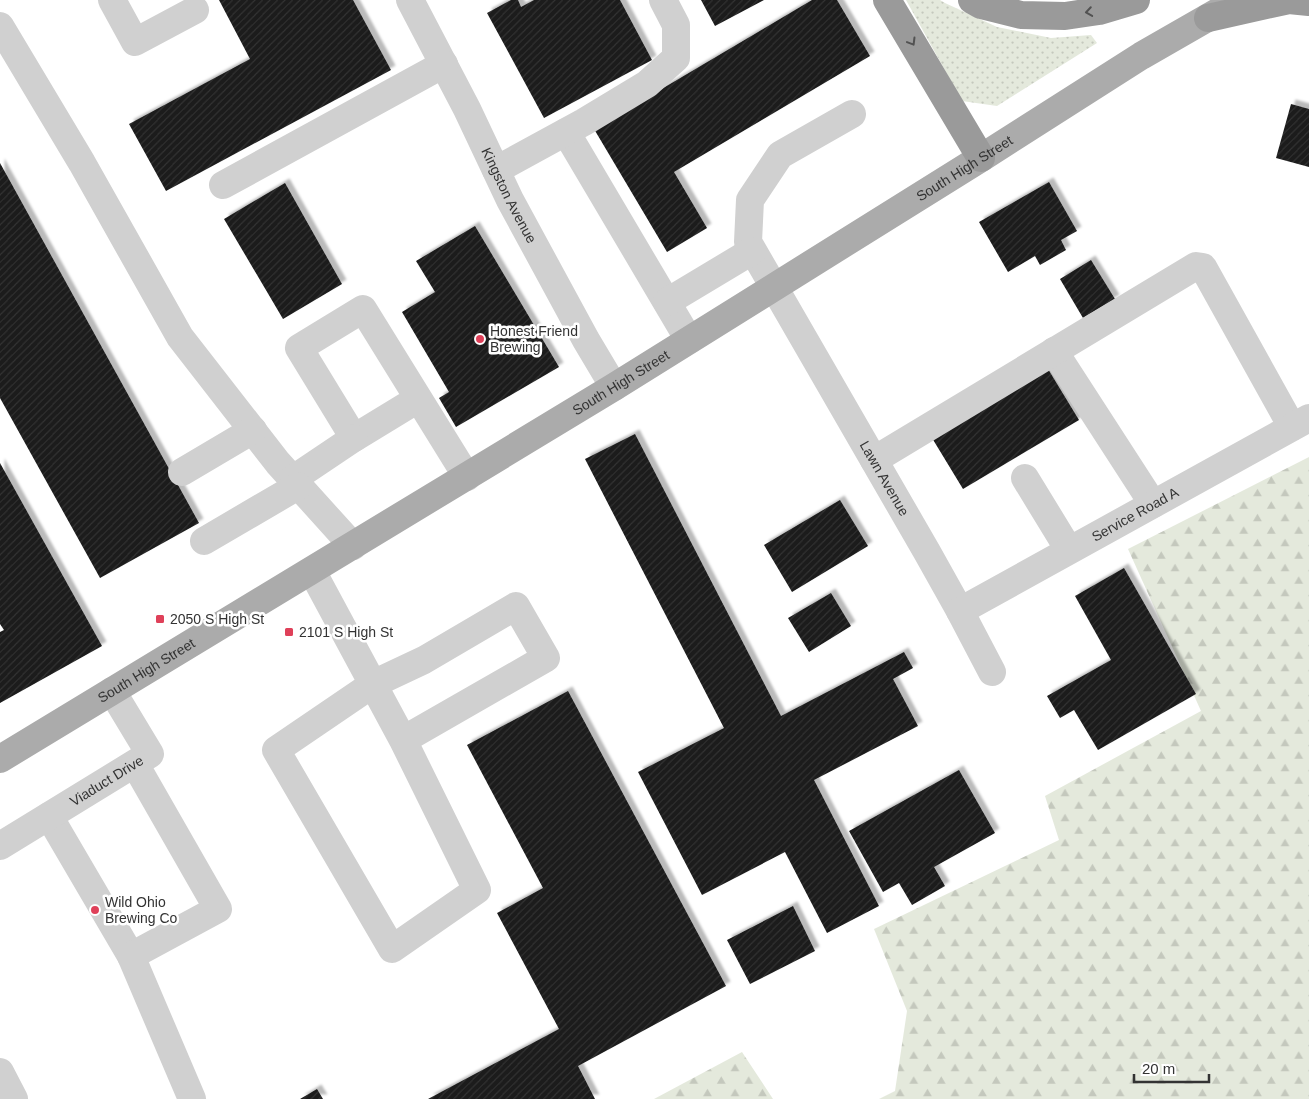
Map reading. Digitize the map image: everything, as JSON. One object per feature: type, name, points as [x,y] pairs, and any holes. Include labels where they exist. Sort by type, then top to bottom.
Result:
[{"type":"highway","points":[[887,0],[981,158]]},
{"type":"highway","points":[[972,0],[981,5],[1020,15],[1065,16],[1099,11],[1136,0]]},
{"type":"highway","points":[[1208,18],[1289,0],[1309,2]]},
{"type":"main road","name":"South High Street","points":[[0,759],[614,387],[1141,56],[1238,0]]},
{"type":"street","points":[[112,0],[135,42],[195,10]]},
{"type":"street","name":"Kingston Avenue","points":[[410,0],[467,109],[510,200],[586,340],[614,387]]},
{"type":"street","points":[[496,170],[566,132],[647,84],[676,58],[676,24],[664,0]]},
{"type":"street","points":[[0,26],[82,163],[180,337],[278,462],[353,546]]},
{"type":"street","points":[[223,185],[444,64]]},
{"type":"street","points":[[667,302],[752,251],[748,242],[750,200],[780,155],[852,114]]},
{"type":"street","points":[[566,132],[689,340]]},
{"type":"street","name":"Lawn Avenue","points":[[752,251],[874,460],[960,611],[992,672]]},
{"type":"street","points":[[874,460],[1196,266],[1202,267],[1300,423]]},
{"type":"street","points":[[354,438],[299,348],[363,309],[467,477]]},
{"type":"street","points":[[1054,351],[1153,504]]},
{"type":"street","points":[[204,541],[295,482],[354,438],[418,399]]},
{"type":"street","name":"Service Road A","points":[[960,611],[1300,423]]},
{"type":"street","points":[[182,472],[253,430]]},
{"type":"street","points":[[1025,478],[1069,550]]},
{"type":"street","points":[[312,571],[373,684],[403,740],[477,890],[392,949],[276,750],[373,684],[424,660],[516,606],[546,658],[403,740]]},
{"type":"street","name":"Viaduct Drive","points":[[0,846],[150,754],[112,692]]},
{"type":"street","points":[[131,956],[218,909],[135,764]]},
{"type":"street","points":[[49,816],[131,956],[192,1099]]},
{"type":"street","points":[[0,1072],[14,1099]]},
{"type":"green space","points":[[906,0],[940,0],[997,27],[1051,38],[1091,35],[1097,43],[997,106],[962,101]]},
{"type":"green space","points":[[1309,457],[1309,1099],[879,1099],[895,1091],[907,1011],[874,929],[1059,840],[1045,796],[1201,711],[1128,549]]},
{"type":"green space","points":[[742,1052],[773,1099],[654,1099]]},
{"type":"building","points":[[219,0],[353,0],[391,70],[166,191],[129,124],[250,59]]},
{"type":"building","points":[[511,0],[518,0],[521,7],[534,0],[620,0],[652,60],[544,118],[487,13]]},
{"type":"building","points":[[701,0],[764,0],[715,26]]},
{"type":"building","points":[[812,0],[837,0],[870,56],[674,172],[707,228],[667,252],[594,129]]},
{"type":"building","points":[[1291,104],[1309,109],[1309,167],[1276,158]]},
{"type":"building","points":[[0,163],[199,523],[100,578],[0,398]]},
{"type":"building","points":[[1049,182],[1077,231],[1061,240],[1066,250],[1040,265],[1035,256],[1008,272],[979,222]]},
{"type":"building","points":[[285,183],[342,284],[283,319],[224,219]]},
{"type":"building","name":"Honest Friend Brewing","points":[[475,226],[559,367],[456,427],[439,398],[449,392],[402,312],[435,292],[416,261]]},
{"type":"building","points":[[1091,260],[1115,299],[1083,318],[1060,279]]},
{"type":"building","points":[[1048,369],[1079,420],[963,489],[932,438]]},
{"type":"building","points":[[635,434],[781,716],[904,652],[913,668],[893,679],[918,726],[814,780],[879,906],[827,933],[785,852],[702,895],[638,772],[724,728],[585,459]]},
{"type":"building","points":[[0,463],[102,646],[0,703],[0,632],[4,630],[0,624]]},
{"type":"building","points":[[840,500],[868,546],[792,592],[764,545]]},
{"type":"building","points":[[1124,568],[1196,694],[1098,750],[1074,710],[1060,718],[1047,696],[1111,660],[1075,596]]},
{"type":"building","points":[[831,593],[851,626],[809,652],[788,618]]},
{"type":"building","points":[[568,691],[726,986],[578,1066],[595,1099],[428,1099],[559,1029],[497,913],[543,888],[467,745]]},
{"type":"building","points":[[959,770],[995,833],[934,867],[945,886],[912,905],[899,883],[883,892],[849,831]]},
{"type":"building","points":[[793,906],[815,951],[750,984],[727,940]]},
{"type":"building","points":[[317,1089],[323,1099],[300,1099]]},
{"type":"place","name":"Honest Friend Brewing","points":[[480,339]]},
{"type":"place","name":"2050 S High St","points":[[160,619]]},
{"type":"place","name":"2101 S High St","points":[[289,632]]},
{"type":"place","name":"Wild Ohio Brewing Co","points":[[95,910]]}]
